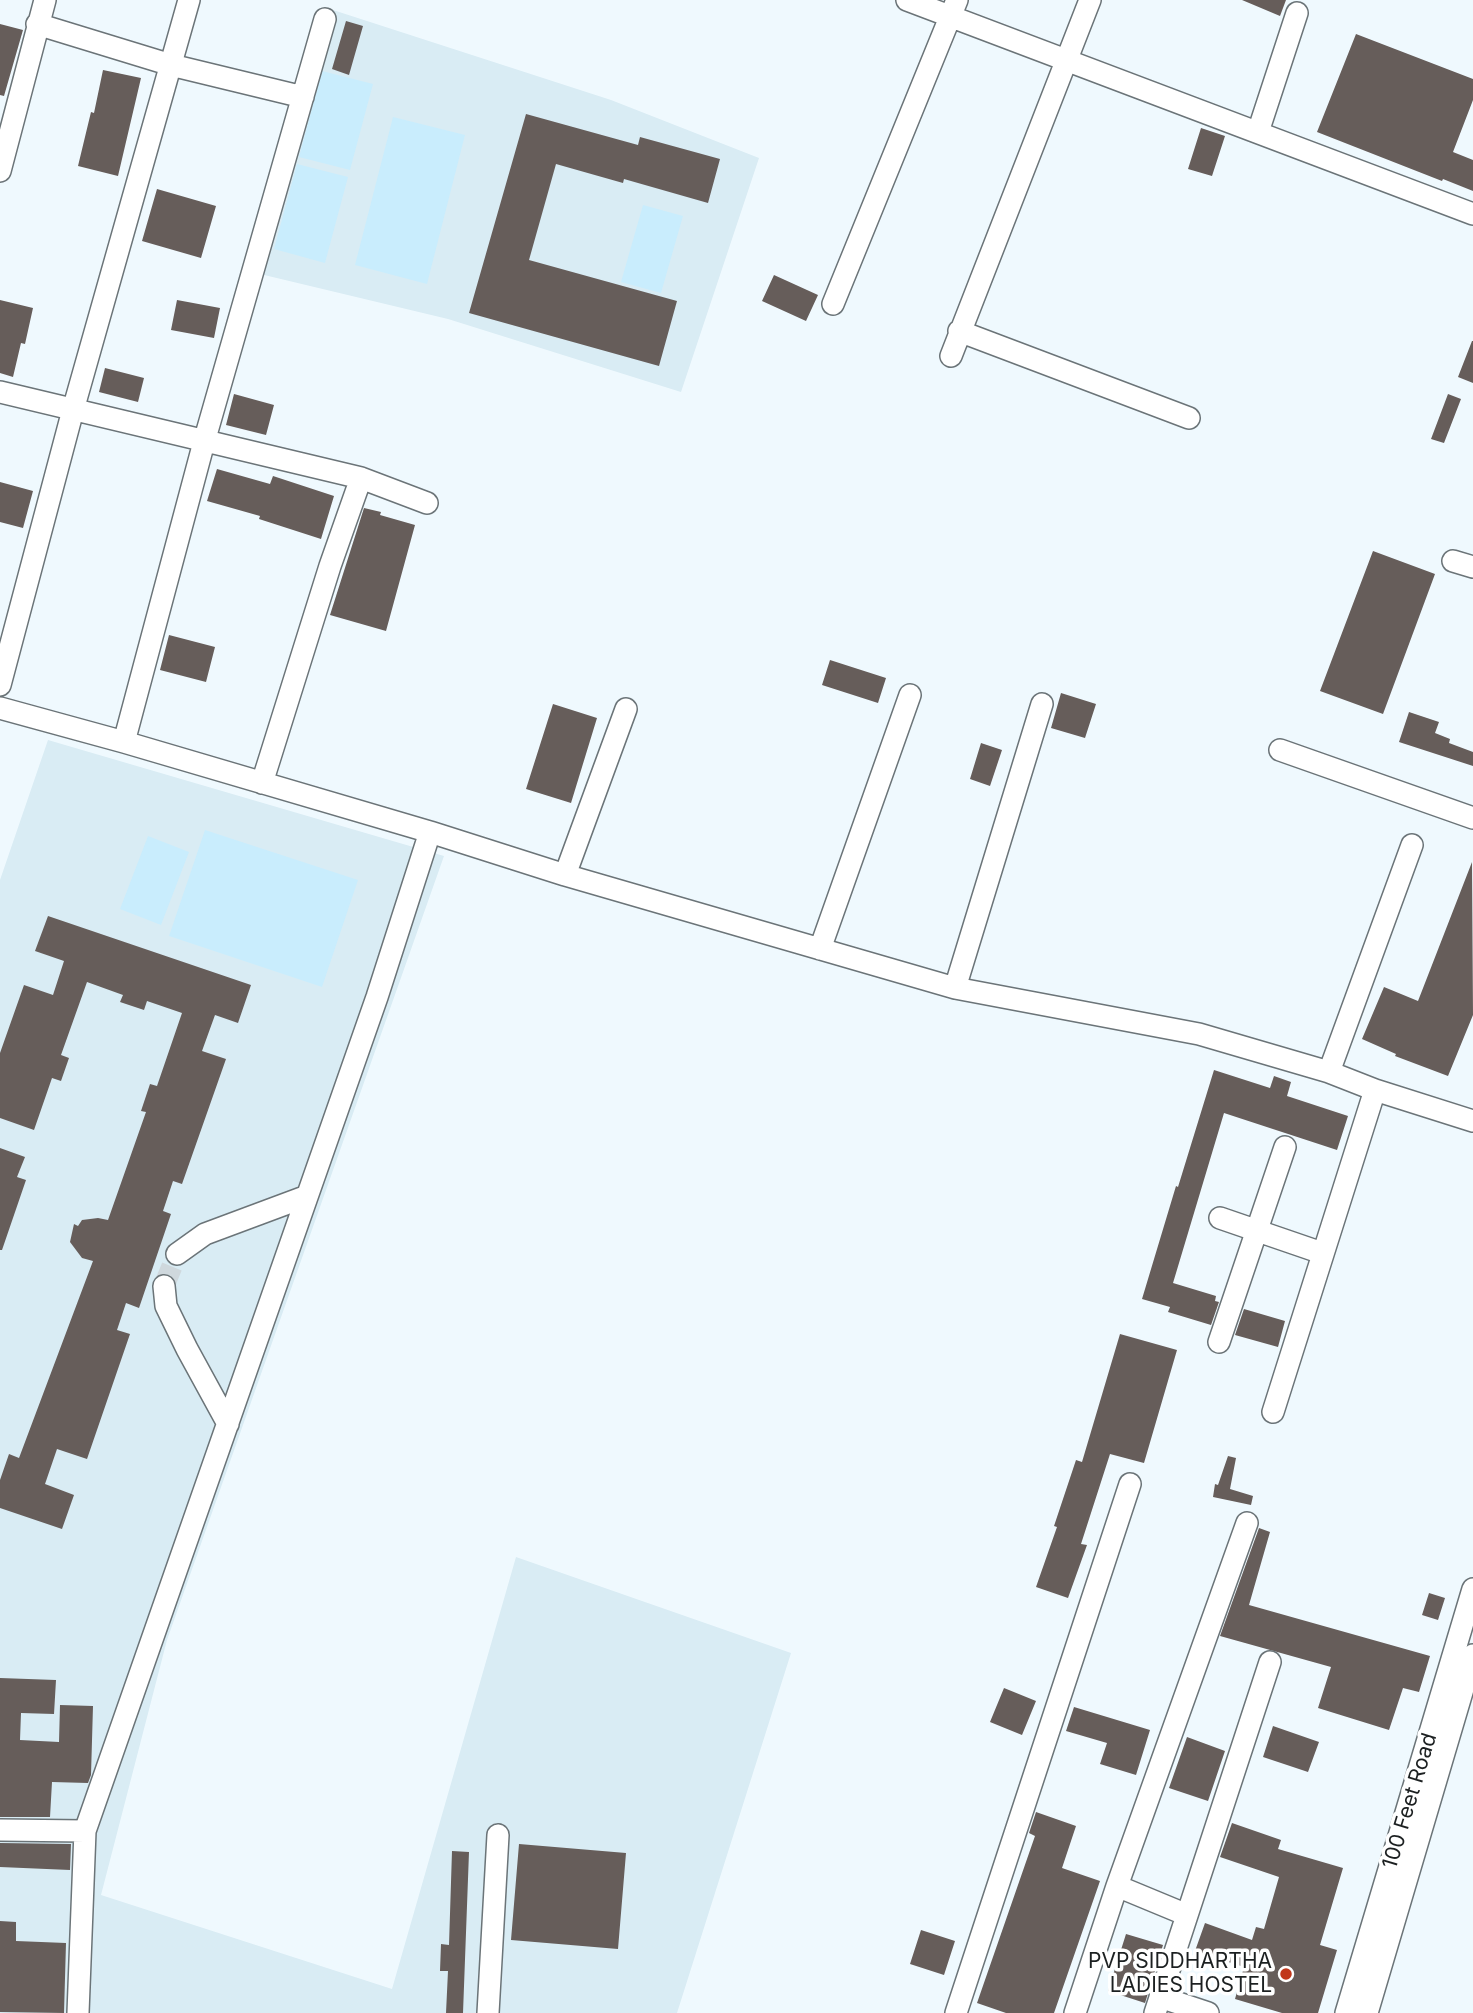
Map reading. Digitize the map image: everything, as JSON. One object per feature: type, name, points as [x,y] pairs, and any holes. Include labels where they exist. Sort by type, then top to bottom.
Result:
[{"type":"street","points":[[0,170],[45,0]]},
{"type":"street","points":[[0,685],[73,410],[189,0]]},
{"type":"street","points":[[907,0],[954,8],[1066,60],[1473,214]]},
{"type":"street","points":[[951,356],[958,331],[1090,0]]},
{"type":"street","points":[[833,304],[954,8]]},
{"type":"street","points":[[1258,132],[1297,13]]},
{"type":"street","points":[[124,742],[204,442],[325,19]]},
{"type":"street","points":[[37,24],[171,65],[303,97]]},
{"type":"street","points":[[958,331],[1189,418]]},
{"type":"street","points":[[0,392],[361,478],[427,503]]},
{"type":"street","points":[[262,783],[330,566],[361,478]]},
{"type":"street","points":[[820,948],[910,695]]},
{"type":"street","points":[[955,988],[1042,704]]},
{"type":"street","points":[[0,708],[124,742],[565,875],[955,988],[1199,1034],[1329,1072],[1375,1090],[1473,1121]]},
{"type":"street","points":[[565,875],[626,709]]},
{"type":"street","points":[[1280,750],[1473,818]]},
{"type":"street","points":[[78,2013],[85,1831],[377,997],[429,832]]},
{"type":"street","points":[[1329,1072],[1412,845]]},
{"type":"street","points":[[1273,1412],[1375,1090]]},
{"type":"street","points":[[1219,1342],[1285,1147]]},
{"type":"street","points":[[177,1254],[205,1234],[307,1196]]},
{"type":"street","points":[[1220,1219],[1322,1253]]},
{"type":"street","points":[[164,1286],[166,1306],[229,1424]]},
{"type":"street","points":[[956,2013],[1130,1484]]},
{"type":"street","points":[[1075,2013],[1117,1886],[1247,1522]]},
{"type":"street","name":"100 Feet Road","points":[[1346,2013],[1473,1589]]},
{"type":"street","name":"100 Feet Road","points":[[1367,2013],[1473,1655]]},
{"type":"street","points":[[1208,2013],[1157,2005],[1270,1662]]},
{"type":"street","points":[[0,1830],[85,1831]]},
{"type":"street","points":[[488,2013],[498,1835]]},
{"type":"street","points":[[1117,1886],[1187,1915]]},
{"type":"shaded area","points":[[333,10],[611,100],[759,158],[681,392],[448,319],[260,274]]},
{"type":"shaded area","points":[[322,71],[373,84],[350,170],[299,157]]},
{"type":"shaded area","points":[[393,117],[465,135],[427,284],[355,265]]},
{"type":"shaded area","points":[[297,164],[348,177],[325,263],[274,249]]},
{"type":"shaded area","points":[[643,205],[683,216],[661,293],[621,282]]},
{"type":"shaded area","points":[[48,740],[444,856],[167,1640],[101,1895],[392,1989],[516,1557],[791,1653],[677,2013],[0,2013],[0,880]]},
{"type":"shaded area","points":[[205,830],[358,880],[322,987],[169,936]]},
{"type":"shaded area","points":[[148,836],[189,852],[161,925],[120,909]]},
{"type":"building","points":[[1242,0],[1286,0],[1280,16]]},
{"type":"building","points":[[346,21],[363,26],[349,75],[332,69]]},
{"type":"building","points":[[0,24],[23,30],[4,96],[0,95]]},
{"type":"building","points":[[1356,34],[1473,79],[1473,100],[1453,152],[1473,160],[1473,191],[1317,132]]},
{"type":"building","points":[[103,70],[141,78],[118,176],[78,166],[91,112],[94,113]]},
{"type":"building","points":[[526,114],[638,145],[640,137],[720,159],[708,203],[624,179],[623,183],[556,164],[529,260],[677,301],[659,366],[469,313]]},
{"type":"building","points":[[1201,128],[1225,136],[1212,176],[1188,169]]},
{"type":"building","points":[[157,189],[216,206],[201,258],[142,241]]},
{"type":"building","points":[[774,275],[818,295],[806,321],[762,301]]},
{"type":"building","points":[[0,300],[33,308],[25,344],[21,343],[13,377],[0,373]]},
{"type":"building","points":[[177,300],[220,308],[214,338],[171,330]]},
{"type":"building","points":[[1473,341],[1473,383],[1458,377]]},
{"type":"building","points":[[105,368],[144,378],[138,402],[99,392]]},
{"type":"building","points":[[234,394],[274,405],[266,435],[226,425]]},
{"type":"building","points":[[1448,394],[1461,399],[1444,443],[1431,439]]},
{"type":"building","points":[[217,469],[270,484],[273,476],[334,496],[321,539],[259,519],[260,516],[207,501]]},
{"type":"building","points":[[0,482],[33,491],[23,528],[0,522]]},
{"type":"building","points":[[364,508],[415,525],[386,631],[330,615]]},
{"type":"building","points":[[1373,551],[1435,574],[1383,714],[1320,691]]},
{"type":"building","points":[[169,635],[215,647],[206,682],[160,670]]},
{"type":"building","points":[[830,660],[886,678],[878,703],[822,685]]},
{"type":"building","points":[[1061,693],[1096,704],[1085,738],[1051,728]]},
{"type":"building","points":[[553,704],[597,718],[571,803],[526,789]]},
{"type":"building","points":[[1409,712],[1439,722],[1435,733],[1450,739],[1449,743],[1473,752],[1473,766],[1399,742]]},
{"type":"building","points":[[981,743],[1002,750],[990,786],[970,779]]},
{"type":"building","points":[[1472,862],[1473,1015],[1448,1076],[1395,1056],[1396,1054],[1362,1039],[1384,987],[1418,1001]]},
{"type":"building","points":[[48,916],[251,985],[238,1023],[215,1015],[202,1051],[226,1059],[182,1184],[173,1181],[163,1211],[171,1214],[139,1308],[126,1303],[117,1330],[130,1334],[87,1459],[57,1449],[45,1484],[74,1495],[62,1529],[0,1508],[0,1480],[9,1454],[19,1458],[93,1261],[82,1258],[70,1242],[74,1224],[78,1226],[82,1220],[98,1218],[108,1220],[146,1112],[141,1111],[150,1084],[157,1086],[182,1013],[147,1001],[144,1010],[120,1002],[123,995],[87,982],[61,1055],[69,1058],[61,1081],[52,1078],[34,1130],[0,1118],[0,1053],[24,985],[53,995],[64,961],[35,951]]},
{"type":"building","points":[[1214,1070],[1270,1088],[1274,1076],[1291,1082],[1287,1096],[1348,1116],[1337,1150],[1224,1113],[1173,1283],[1216,1296],[1215,1301],[1219,1302],[1211,1325],[1168,1312],[1170,1307],[1142,1299]]},
{"type":"building","points":[[0,1148],[25,1157],[17,1177],[26,1180],[2,1250],[0,1250]]},
{"type":"building","points":[[1244,1309],[1285,1321],[1278,1347],[1235,1335]]},
{"type":"building","points":[[1120,1334],[1177,1350],[1144,1463],[1110,1454],[1081,1544],[1087,1545],[1068,1598],[1036,1587],[1076,1460],[1082,1462]]},
{"type":"building","points":[[1228,1456],[1236,1458],[1230,1489],[1253,1496],[1251,1505],[1213,1497],[1215,1484],[1218,1485]]},
{"type":"building","points":[[1259,1528],[1270,1532],[1249,1605],[1430,1656],[1419,1692],[1403,1688],[1389,1730],[1318,1708],[1331,1667],[1220,1636]]},
{"type":"building","points":[[1429,1593],[1445,1598],[1438,1620],[1422,1615]]},
{"type":"building","points":[[0,1678],[56,1680],[54,1714],[21,1713],[20,1740],[59,1742],[60,1705],[93,1706],[91,1775],[88,1783],[52,1782],[50,1817],[0,1817]]},
{"type":"building","points":[[1004,1688],[1036,1701],[1022,1735],[990,1722]]},
{"type":"building","points":[[1074,1707],[1150,1730],[1136,1775],[1100,1764],[1107,1743],[1066,1731]]},
{"type":"building","points":[[1273,1726],[1319,1742],[1308,1772],[1263,1757]]},
{"type":"building","points":[[1187,1737],[1225,1751],[1208,1801],[1169,1788]]},
{"type":"building","points":[[1036,1812],[1076,1826],[1062,1868],[1100,1881],[1054,2013],[1006,2013],[977,2003],[1035,1836],[1029,1833]]},
{"type":"building","points":[[1232,1823],[1281,1840],[1278,1849],[1343,1868],[1320,1945],[1337,1950],[1318,2013],[1282,2013],[1235,1999],[1244,1967],[1195,1951],[1205,1923],[1252,1940],[1256,1927],[1264,1929],[1279,1877],[1220,1857]]},
{"type":"building","points":[[0,1843],[71,1844],[70,1870],[0,1867]]},
{"type":"building","points":[[519,1844],[626,1853],[618,1949],[511,1940]]},
{"type":"building","points":[[452,1851],[469,1852],[463,2013],[446,2013],[448,1971],[440,1971],[441,1944],[449,1945]]},
{"type":"building","points":[[0,1921],[16,1922],[16,1941],[66,1943],[64,2013],[0,2012]]},
{"type":"building","points":[[921,1930],[955,1941],[944,1975],[910,1964]]},
{"type":"building","points":[[1126,1934],[1163,1945],[1145,2003],[1108,1991]]},
{"type":"tunnel","points":[[164,1286],[177,1254]]},
{"type":"place","name":"PVP SIDDHARTHA LADIES HOSTEL","points":[[1286,1974]]}]
